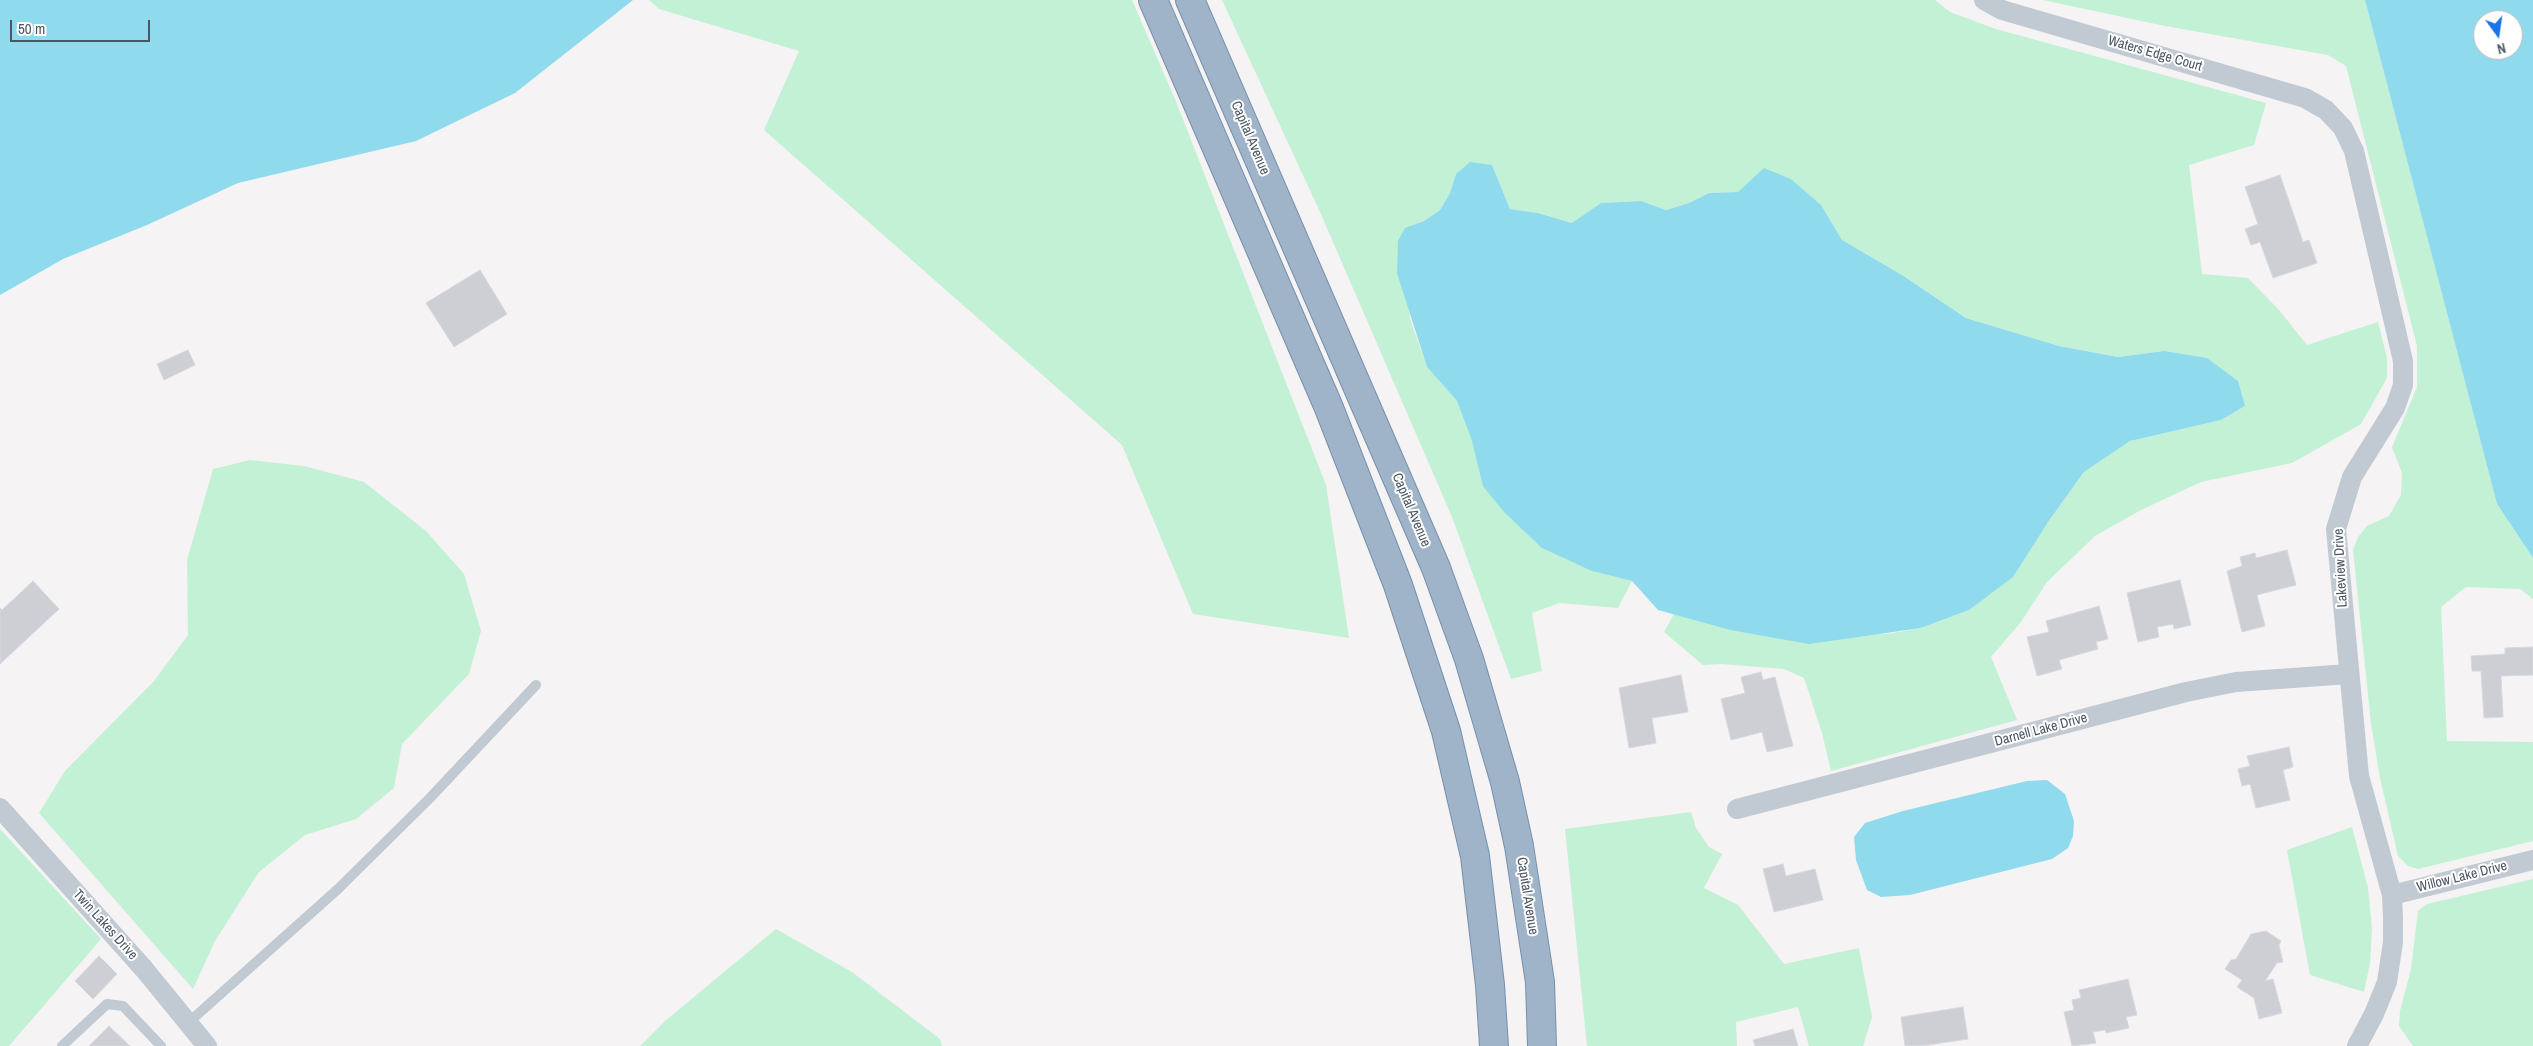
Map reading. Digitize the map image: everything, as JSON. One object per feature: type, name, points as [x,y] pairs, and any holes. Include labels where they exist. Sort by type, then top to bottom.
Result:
[{"type":"highway","points":[[1153,0],[1330,408],[1398,585],[1446,731],[1475,856],[1490,985],[1494,1046]]},
{"type":"highway","name":"Capital Avenue","points":[[1190,0],[1436,568],[1469,659],[1496,747],[1519,846],[1540,982],[1542,1046]]},
{"type":"street","name":"Waters Edge Court","points":[[1984,0],[2002,10],[2305,98],[2326,110]]},
{"type":"street","name":"Lakeview Drive","points":[[2326,110],[2344,128],[2354,152],[2403,361],[2403,385],[2395,408],[2352,477],[2336,529],[2359,776],[2392,895],[2393,942],[2386,982],[2374,1014],[2358,1046]]},
{"type":"street","name":"Darnell Lake Drive","points":[[1737,809],[2186,692],[2236,682],[2349,674]]},
{"type":"street","name":"Twin Lakes Drive","points":[[0,808],[144,968],[207,1046]]},
{"type":"street","name":"Willow Lake Drive","points":[[2392,895],[2533,860]]},
{"type":"lane","points":[[188,1022],[338,889],[429,799],[536,685]]},
{"type":"lane","points":[[62,1046],[107,1004],[123,1006],[161,1046]]},
{"type":"green space","points":[[649,0],[1132,0],[1175,99],[1326,485],[1349,638],[1193,614],[1122,445],[764,130],[799,51],[659,9]]},
{"type":"green space","points":[[1222,0],[1935,0],[1950,12],[1996,29],[2266,103],[2254,145],[2189,165],[2202,274],[2248,278],[2279,310],[2307,345],[2378,322],[2387,358],[2387,378],[2361,424],[2292,463],[2201,482],[2141,510],[2095,536],[2047,582],[2021,622],[1991,657],[2017,720],[1831,771],[1822,733],[1804,678],[1784,669],[1722,664],[1703,665],[1664,632],[1674,614],[1730,630],[1887,634],[1921,628],[1969,610],[2048,522],[2084,472],[2130,441],[2221,420],[2245,406],[2164,351],[2118,357],[2059,346],[1966,318],[1902,275],[1842,240],[1820,205],[1791,179],[1738,192],[1709,193],[1689,203],[1666,210],[1641,201],[1601,203],[1573,223],[1538,213],[1510,209],[1492,165],[1456,174],[1450,193],[1440,210],[1424,221],[1406,228],[1410,319],[1427,367],[1457,401],[1472,441],[1592,571],[1632,581],[1618,608],[1559,603],[1532,613],[1542,671],[1511,679],[1452,517],[1320,212]]},
{"type":"green space","points":[[2043,0],[2365,0],[2497,504],[2533,558],[2533,599],[2520,589],[2466,587],[2441,607],[2447,741],[2533,742],[2533,841],[2418,869],[2408,866],[2398,856],[2380,778],[2371,724],[2353,550],[2358,537],[2367,526],[2389,516],[2401,495],[2402,473],[2392,447],[2417,387],[2417,346],[2346,66],[2328,55],[2165,26]]},
{"type":"green space","points":[[250,460],[304,466],[364,482],[426,531],[464,574],[481,631],[469,674],[402,744],[394,788],[356,819],[305,835],[259,872],[215,941],[193,989],[39,813],[65,771],[154,681],[188,635],[187,560],[213,469]]},
{"type":"green space","points":[[1691,812],[1696,828],[1709,847],[1722,854],[1704,888],[1738,905],[1784,964],[1859,948],[1872,1017],[1863,1046],[1809,1046],[1798,1007],[1736,1022],[1737,1046],[1587,1046],[1565,829]]},
{"type":"green space","points":[[2352,827],[2368,888],[2372,928],[2370,963],[2364,992],[2310,975],[2287,850]]},
{"type":"green space","points":[[0,829],[101,939],[9,1046],[0,1046]]},
{"type":"green space","points":[[2533,879],[2533,1046],[2413,1046],[2399,1026],[2400,1011],[2411,969],[2418,911],[2427,904]]},
{"type":"green space","points":[[776,929],[852,972],[940,1039],[942,1046],[640,1046],[665,1021]]},
{"type":"water","points":[[0,0],[633,0],[515,93],[416,141],[238,183],[147,225],[63,259],[0,295]]},
{"type":"water","points":[[2365,0],[2533,0],[2533,558],[2497,504]]},
{"type":"water","points":[[1470,162],[1492,165],[1510,209],[1538,213],[1572,223],[1601,203],[1641,201],[1666,210],[1689,203],[1709,193],[1738,192],[1764,168],[1791,179],[1821,205],[1842,240],[1902,275],[1966,318],[2059,346],[2118,357],[2164,351],[2207,358],[2238,381],[2245,406],[2221,420],[2130,441],[2084,472],[2048,522],[2013,577],[1969,610],[1921,628],[1809,644],[1730,630],[1658,610],[1632,581],[1592,571],[1542,548],[1504,512],[1483,486],[1472,441],[1457,401],[1427,367],[1397,273],[1398,241],[1405,228],[1424,221],[1440,210],[1450,193],[1456,174]]},
{"type":"water","points":[[2047,780],[2065,794],[2074,821],[2073,836],[2068,848],[2052,859],[1910,895],[1881,897],[1867,890],[1856,860],[1854,837],[1865,823],[1903,811],[2027,781]]},
{"type":"building","points":[[2280,175],[2303,242],[2309,240],[2317,263],[2273,278],[2260,242],[2251,245],[2245,229],[2258,224],[2245,187]]},
{"type":"building","points":[[480,270],[507,314],[454,347],[426,303]]},
{"type":"building","points":[[188,350],[195,365],[164,380],[157,364]]},
{"type":"building","points":[[2287,550],[2296,585],[2257,595],[2265,626],[2242,632],[2227,571],[2242,566],[2240,557],[2255,553],[2256,558]]},
{"type":"building","points":[[2180,580],[2191,625],[2174,629],[2173,624],[2157,627],[2159,637],[2138,642],[2127,593]]},
{"type":"building","points":[[33,581],[59,609],[0,664],[0,608],[2,610]]},
{"type":"building","points":[[2099,606],[2108,639],[2096,642],[2098,649],[2059,660],[2062,669],[2037,676],[2027,637],[2049,632],[2046,621]]},
{"type":"building","points":[[2533,647],[2533,675],[2501,676],[2503,717],[2484,718],[2481,671],[2472,671],[2471,656],[2505,654],[2505,648]]},
{"type":"building","points":[[1761,672],[1763,680],[1775,677],[1793,746],[1767,752],[1762,732],[1731,740],[1721,699],[1745,693],[1741,677]]},
{"type":"building","points":[[1681,675],[1688,712],[1652,718],[1656,743],[1629,748],[1619,688]]},
{"type":"building","points":[[2289,747],[2293,767],[2283,770],[2290,800],[2256,808],[2250,784],[2242,786],[2238,769],[2250,766],[2247,756]]},
{"type":"building","points":[[1783,864],[1786,876],[1815,869],[1823,900],[1774,912],[1763,869]]},
{"type":"building","points":[[2266,931],[2281,941],[2279,945],[2283,962],[2277,963],[2265,981],[2273,979],[2282,1013],[2259,1019],[2254,998],[2237,987],[2242,980],[2225,969],[2231,960],[2236,959],[2251,934]]},
{"type":"building","points":[[99,956],[117,974],[93,999],[75,981]]},
{"type":"building","points":[[2128,979],[2137,1015],[2126,1017],[2129,1028],[2106,1033],[2105,1030],[2093,1032],[2096,1043],[2072,1046],[2064,1012],[2074,1010],[2072,1000],[2081,998],[2079,990]]},
{"type":"building","points":[[1963,1007],[1968,1039],[1928,1045],[1905,1046],[1901,1017]]},
{"type":"building","points":[[109,1026],[130,1046],[89,1046]]},
{"type":"building","points":[[1793,1029],[1798,1046],[1755,1046],[1753,1040]]}]
